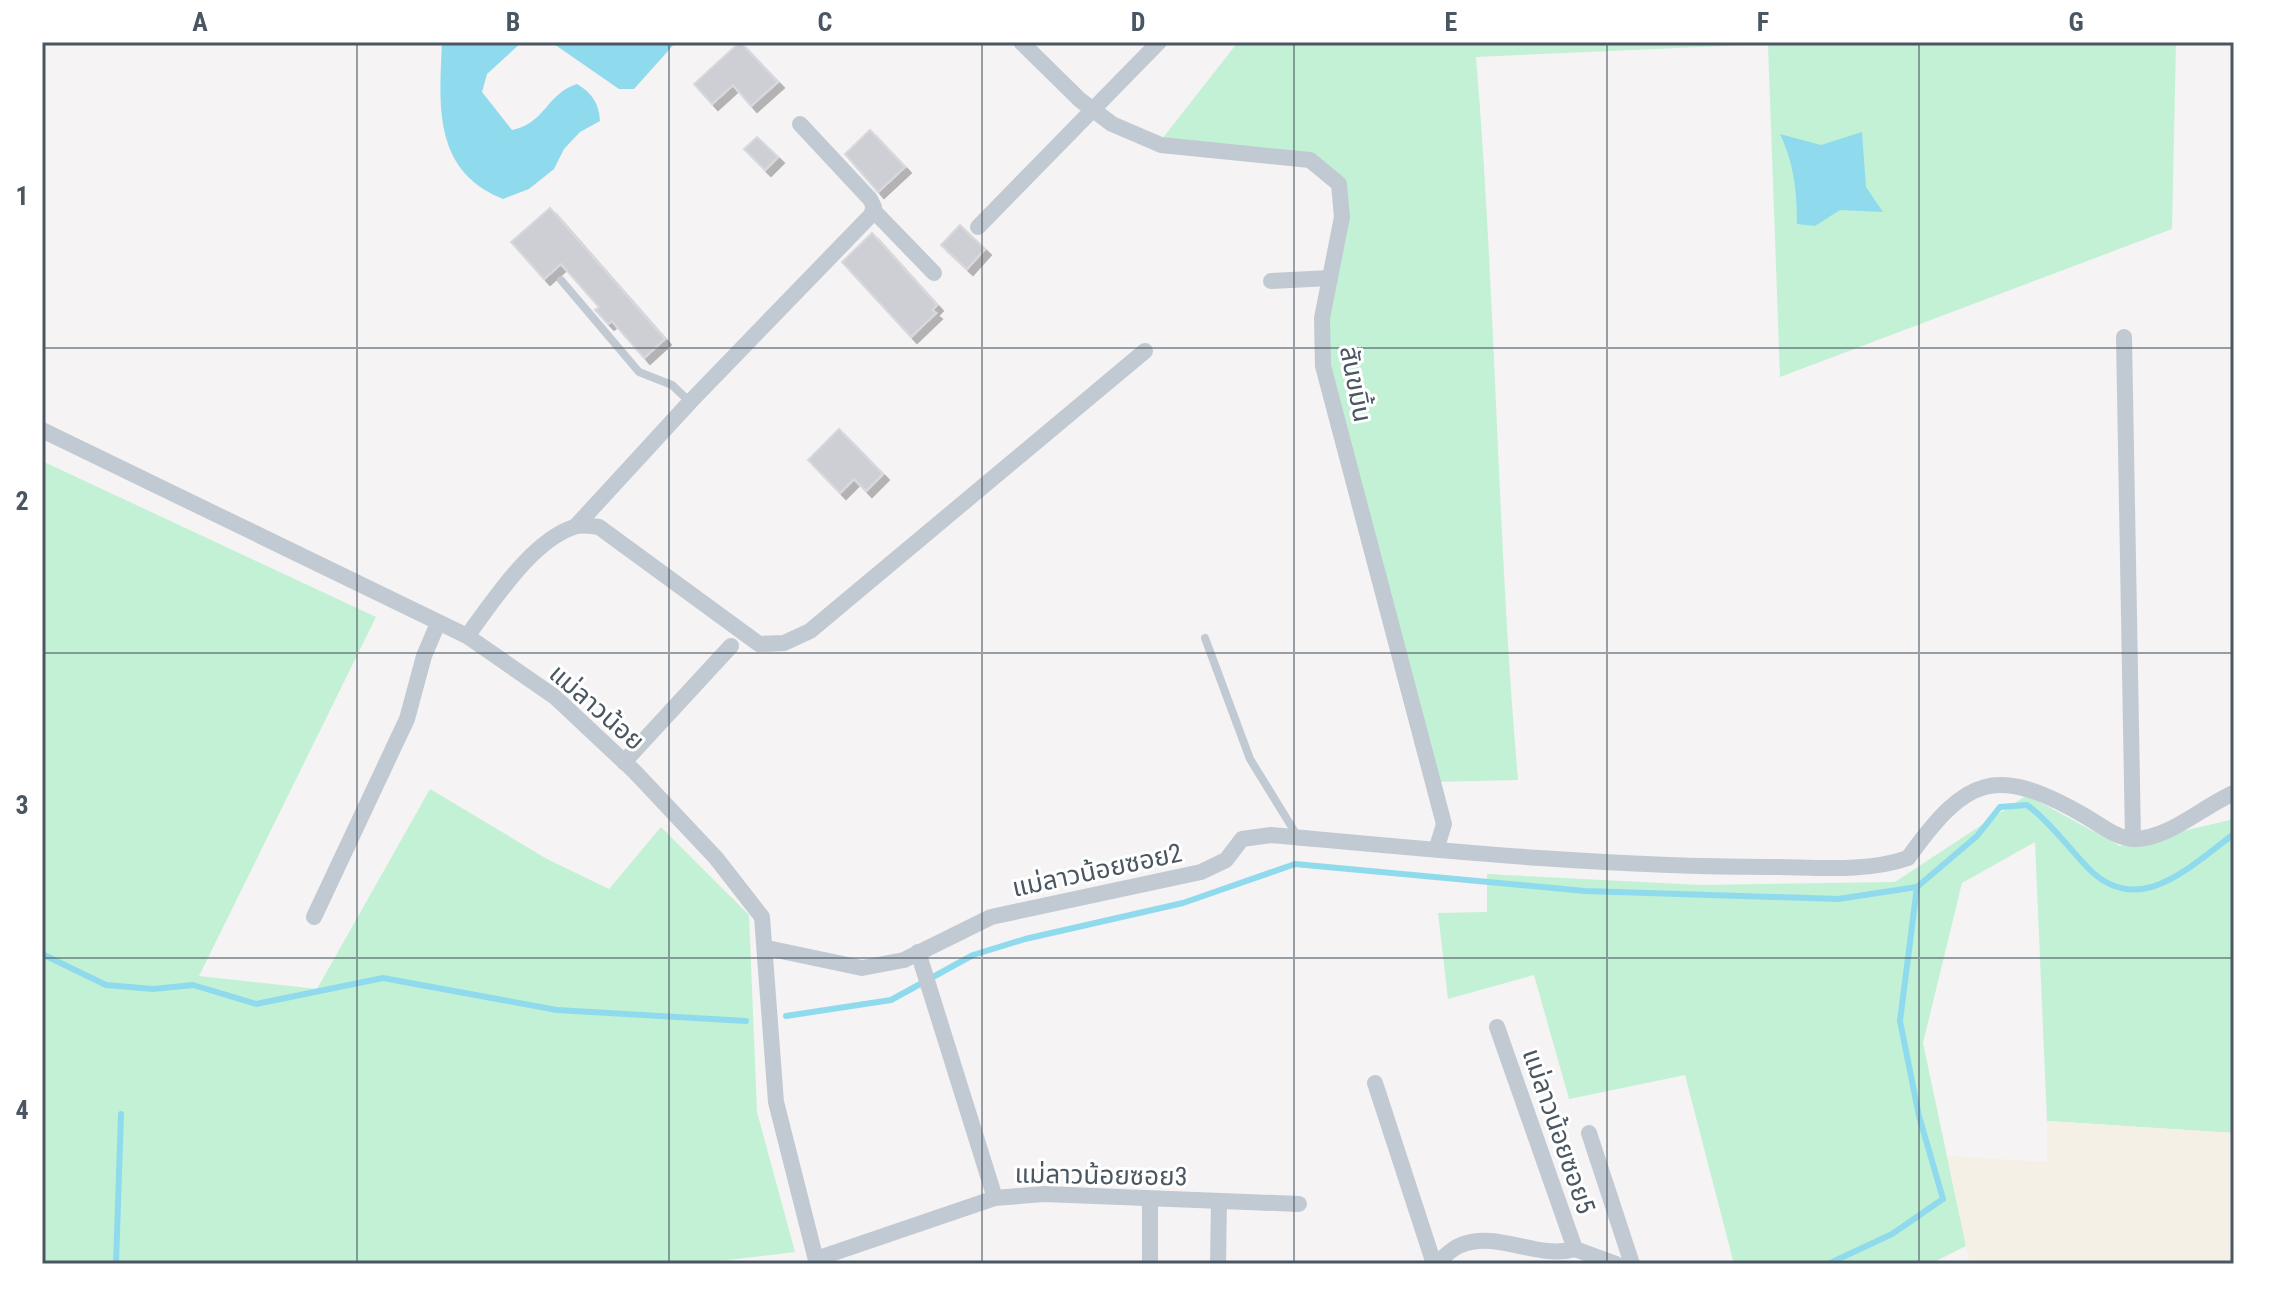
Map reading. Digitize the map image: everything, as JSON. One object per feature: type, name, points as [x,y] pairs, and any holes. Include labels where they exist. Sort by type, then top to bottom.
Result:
[{"type":"street","name":"สันขมิ้น","points":[[1021,42],[1112,124],[1161,145],[1310,160],[1339,184],[1342,217],[1322,318],[1323,366],[1444,824],[1437,847]]},
{"type":"street","points":[[978,227],[1159,42]]},
{"type":"street","points":[[800,124],[870,199],[873,210],[934,273]]},
{"type":"street","points":[[467,636],[522,565],[556,536],[576,526],[873,210]]},
{"type":"street","points":[[1271,281],[1330,278]]},
{"type":"street","points":[[2124,337],[2133,839],[2150,836],[2234,793]]},
{"type":"street","points":[[576,526],[599,527],[759,644],[784,643],[810,631],[1145,351]]},
{"type":"street","name":"แม่ลาวน้อย","points":[[42,430],[467,636],[555,697],[624,762],[716,858],[762,917],[767,948],[768,1031],[776,1102],[816,1262]]},
{"type":"street","points":[[314,917],[407,719],[424,656],[438,623]]},
{"type":"street","points":[[624,762],[731,646]]},
{"type":"street","name":"แม่ลาวน้อยซอย2","points":[[767,948],[862,968],[904,960],[991,917],[1201,872],[1226,860],[1242,839],[1271,835],[1554,859],[1711,867],[1894,863],[1908,858],[1934,821],[1961,797],[2004,783],[2044,794],[2114,833],[2133,839]]},
{"type":"street","points":[[918,952],[995,1198]]},
{"type":"street","name":"แม่ลาวน้อยซอย5","points":[[1435,1264],[1462,1244],[1488,1242],[1550,1254],[1575,1249],[1497,1027]]},
{"type":"street","points":[[1375,1083],[1435,1264]]},
{"type":"street","points":[[1589,1133],[1632,1264]]},
{"type":"street","name":"แม่ลาวน้อยซอย3","points":[[816,1262],[995,1198],[1044,1194],[1299,1204]]},
{"type":"street","points":[[1150,1199],[1150,1264]]},
{"type":"street","points":[[1218,1264],[1219,1201]]},
{"type":"street","points":[[1575,1249],[1616,1264]]},
{"type":"lane","points":[[561,280],[639,372],[672,385],[690,402]]},
{"type":"lane","points":[[1205,638],[1250,759],[1299,837]]},
{"type":"green space","points":[[1238,42],[2176,42],[2172,229],[1780,377],[1768,44],[1476,57],[1505,599],[1518,780],[1433,782],[1323,366],[1339,184],[1310,160],[1155,148]]},
{"type":"green space","points":[[42,461],[376,617],[199,976],[317,989],[430,789],[547,859],[609,889],[661,827],[749,915],[757,1112],[795,1252],[693,1264],[42,1264]]},
{"type":"green space","points":[[2027,795],[2120,846],[2234,819],[2234,1133],[2047,1121],[2035,842],[1962,883],[1923,1043],[1966,1246],[1930,1264],[1734,1264],[1685,1075],[1569,1099],[1534,975],[1448,999],[1438,913],[1487,912],[1487,874],[1700,885],[1895,882]]},
{"type":"sand","points":[[2047,1121],[2234,1133],[2234,1264],[1970,1264],[1947,1156],[2047,1162]]},
{"type":"water","points":[[442,42],[522,42],[487,74],[482,92],[512,130],[532,121],[559,94],[577,84],[594,99],[600,121],[580,132],[564,149],[554,169],[529,189],[503,199],[480,187],[464,172],[452,154],[445,134],[440,90]]},
{"type":"water","points":[[551,42],[676,42],[634,89],[619,89]]},
{"type":"water","points":[[1862,132],[1866,187],[1883,212],[1840,210],[1815,226],[1797,224],[1794,178],[1780,134],[1821,145]]},
{"type":"building","points":[[740,42],[778,82],[751,106],[733,85],[712,104],[694,84]]},
{"type":"building","points":[[870,130],[905,167],[878,192],[845,154]]},
{"type":"building","points":[[757,137],[778,157],[765,170],[744,149]]},
{"type":"building","points":[[550,208],[665,339],[644,358],[612,321],[608,324],[595,310],[599,307],[561,264],[544,279],[511,242]]},
{"type":"building","points":[[960,225],[985,249],[967,269],[941,245]]},
{"type":"building","points":[[872,233],[937,305],[932,310],[936,313],[911,337],[842,262]]},
{"type":"building","points":[[839,429],[883,474],[866,491],[854,479],[840,493],[808,460]]},
{"type":"waterway","points":[[786,1016],[891,1000],[973,955],[1025,939],[1183,903],[1295,864],[1585,891],[1838,899],[1917,887],[1977,836],[2000,807],[2027,805],[2088,868],[2107,883],[2126,889],[2145,889],[2182,873],[2234,834]]},
{"type":"waterway","points":[[1828,1264],[1892,1234],[1943,1199],[1919,1116],[1900,1021],[1917,887]]},
{"type":"waterway","points":[[42,954],[106,985],[153,989],[193,985],[256,1004],[383,978],[557,1010],[746,1021]]},
{"type":"waterway","points":[[116,1264],[121,1114]]}]
